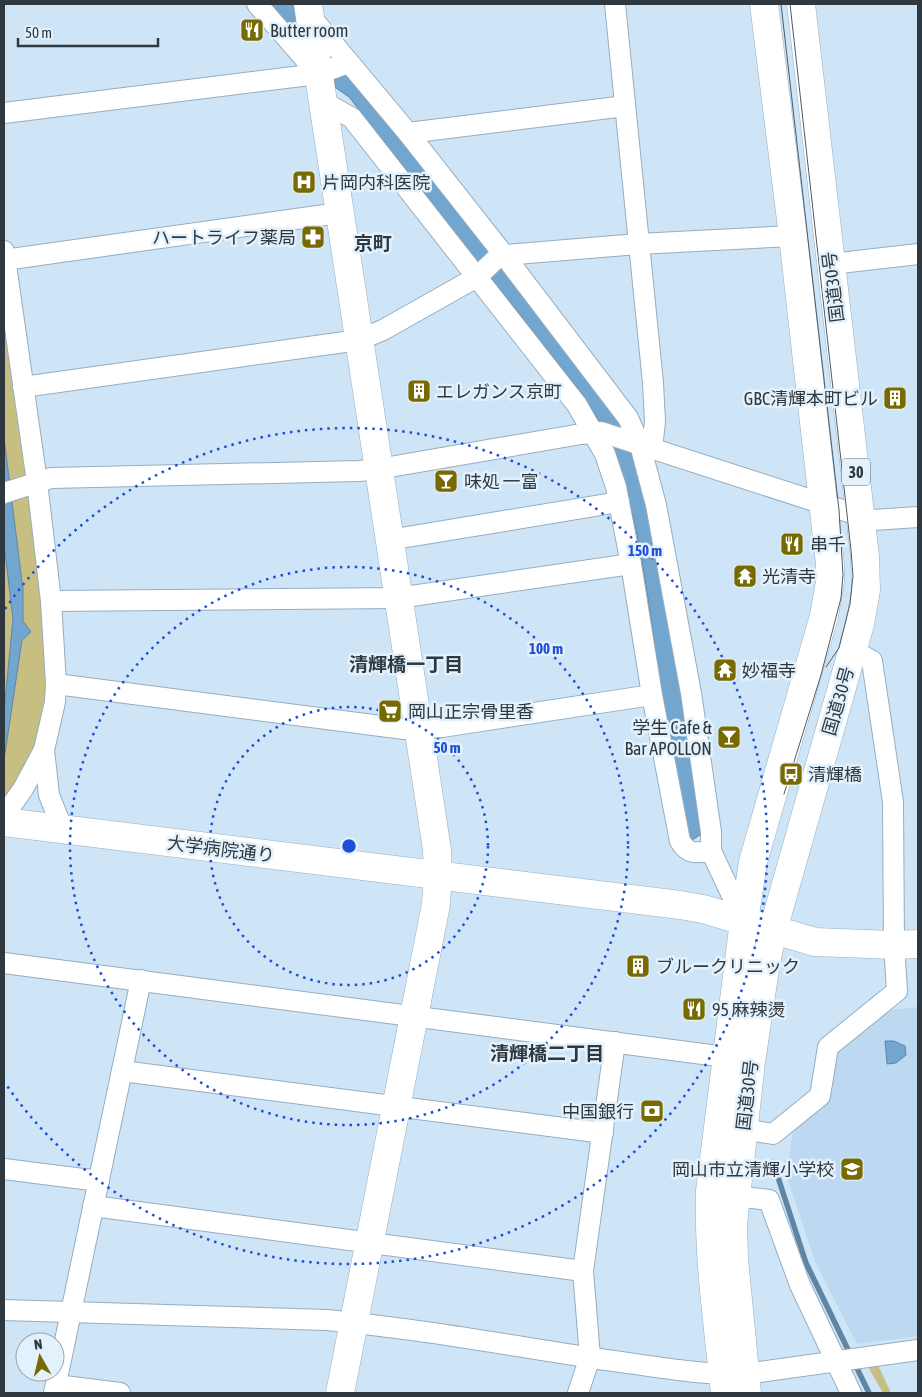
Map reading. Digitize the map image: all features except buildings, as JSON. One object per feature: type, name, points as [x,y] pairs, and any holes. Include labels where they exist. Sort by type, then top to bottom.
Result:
[{"type":"main road","name":"国道30号","points":[[735,1384],[711,1262],[710,1191],[726,1057],[753,862],[828,599],[830,564],[793,236],[764,4]]},
{"type":"main road","name":"国道30号","points":[[735,1384],[733,1224],[735,1196],[766,962],[773,930],[860,624],[866,590],[861,516],[801,4]]},
{"type":"main road","points":[[310,17],[329,67],[322,101],[419,729],[437,850],[438,876],[436,904],[340,1393]]},
{"type":"main road","name":"大学病院通り","points":[[4,822],[680,905],[703,909],[815,942],[906,944]]},
{"type":"street","points":[[257,4],[408,133],[501,256],[628,418],[640,445],[656,505],[691,693],[712,851],[744,921]]},
{"type":"street","points":[[615,4],[654,403],[655,422],[640,445]]},
{"type":"street","points":[[4,113],[329,67]]},
{"type":"street","points":[[322,101],[352,118],[480,274],[597,432],[619,502],[652,695],[680,841],[688,851],[693,853],[712,851]]},
{"type":"street","points":[[408,133],[625,106]]},
{"type":"street","points":[[4,816],[23,790],[44,750],[55,702],[56,684],[51,602],[37,482],[4,257],[339,213]]},
{"type":"street","points":[[23,387],[359,340],[383,330],[480,274],[501,256],[638,244],[793,236]]},
{"type":"street","points":[[831,264],[918,254]]},
{"type":"street","points":[[9,491],[51,478],[67,477],[378,469],[597,432],[879,521],[918,517]]},
{"type":"street","points":[[389,540],[619,502]]},
{"type":"street","points":[[51,602],[398,598],[631,564]]},
{"type":"street","points":[[743,1129],[773,1134],[820,1096],[828,1048],[897,991],[906,944],[893,802],[872,661],[853,650]]},
{"type":"street","points":[[56,684],[419,729],[452,726],[652,695]]},
{"type":"street","points":[[44,750],[49,795],[64,830]]},
{"type":"street","points":[[4,963],[726,1057]]},
{"type":"street","points":[[120,1393],[55,1389],[141,980]]},
{"type":"street","points":[[578,1393],[590,1357],[583,1271],[615,1042]]},
{"type":"street","points":[[122,1072],[603,1133]]},
{"type":"street","points":[[4,1169],[99,1181]]},
{"type":"street","points":[[735,1196],[769,1200],[800,1285],[847,1360],[851,1393]]},
{"type":"street","points":[[94,1206],[583,1271]]},
{"type":"street","points":[[4,1310],[327,1320],[376,1324],[699,1373],[735,1384],[847,1360],[918,1350]]},
{"type":"shaded area","points":[[4,304],[43,603],[46,681],[45,710],[39,736],[22,781],[5,796]]},
{"type":"shaded area","name":"岡山市立清輝小学校","points":[[918,1007],[918,1336],[857,1344],[815,1262],[787,1177],[784,1160],[789,1161],[793,1129],[834,1050],[883,1011]]},
{"type":"shaded area","points":[[877,1363],[891,1393],[883,1393],[867,1365]]},
{"type":"water","points":[[267,4],[293,4],[348,75],[505,268],[623,426],[651,524],[675,650],[703,833],[689,842],[668,733],[647,590],[634,519],[613,451],[598,419],[579,390],[349,97],[336,88]]},
{"type":"water","points":[[4,438],[23,590],[23,621],[31,632],[22,640],[4,760],[4,711],[13,619],[4,544]]},
{"type":"water","points":[[885,1041],[894,1041],[905,1046],[906,1055],[896,1063],[887,1064]]},
{"type":"waterway","points":[[773,1162],[806,1263],[869,1393]]},
{"type":"tram line","points":[[781,4],[839,510],[843,575],[841,598],[821,675],[784,794]]},
{"type":"tram line","points":[[790,4],[853,576],[850,604],[839,648],[826,667]]},
{"type":"place","name":"Butter room","points":[[252,30]]},
{"type":"place","name":"片岡内科医院","points":[[304,182]]},
{"type":"place","name":"ハートライフ薬局","points":[[313,237]]},
{"type":"place","name":"エレガンス京町","points":[[419,391]]},
{"type":"place","name":"GBC清輝本町ビル","points":[[895,398]]},
{"type":"place","name":"味処 一富","points":[[446,481]]},
{"type":"place","name":"串千","points":[[792,544]]},
{"type":"place","name":"光清寺","points":[[745,576]]},
{"type":"place","name":"妙福寺","points":[[725,670]]},
{"type":"place","name":"岡山正宗骨里香","points":[[390,711]]},
{"type":"place","name":"学生 Cafe & Bar APOLLON","points":[[729,737]]},
{"type":"place","name":"清輝橋","points":[[791,774]]},
{"type":"place","name":"ブルークリニック","points":[[638,966]]},
{"type":"place","name":"95 麻辣燙","points":[[694,1009]]},
{"type":"place","name":"中国銀行","points":[[652,1111]]},
{"type":"place","name":"岡山市立清輝小学校","points":[[852,1169]]},
{"type":"district","name":"京町","points":[[373,243]]},
{"type":"district","name":"清輝橋一丁目","points":[[406,664]]},
{"type":"district","name":"清輝橋二丁目","points":[[547,1053]]}]
